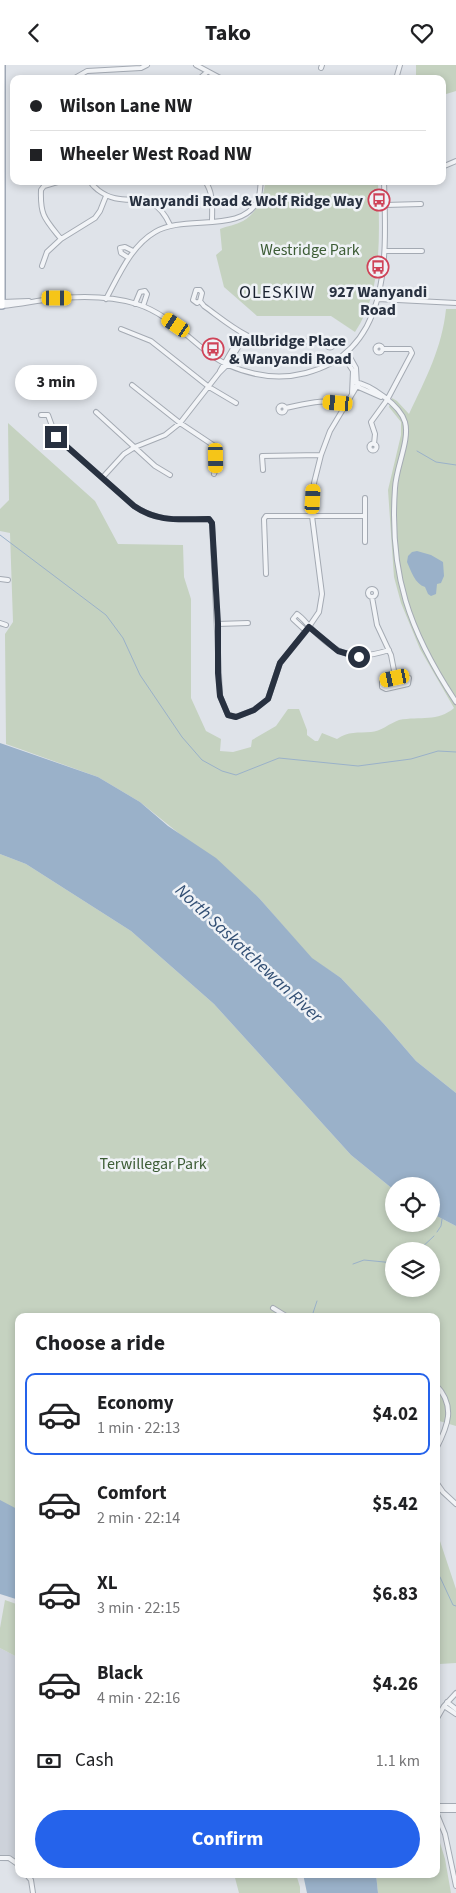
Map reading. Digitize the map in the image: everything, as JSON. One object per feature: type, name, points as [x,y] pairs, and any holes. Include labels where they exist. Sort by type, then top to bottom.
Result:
[{"type":"main road","points":[[1,304],[2,65]]},
{"type":"street","points":[[86,65],[87,71]]},
{"type":"street","points":[[80,75],[87,71],[140,68],[147,65]]},
{"type":"street","points":[[196,65],[213,75]]},
{"type":"street","points":[[204,75],[207,72]]},
{"type":"street","points":[[47,185],[41,189],[40,206],[44,218],[61,239]]},
{"type":"street","points":[[91,185],[112,199],[143,200],[152,203],[164,213],[170,225]]},
{"type":"street","points":[[208,185],[212,199],[212,222]]},
{"type":"street","points":[[106,299],[133,251],[145,238],[170,225],[233,220],[249,211],[257,201],[260,185]]},
{"type":"street","points":[[1,304],[49,299],[106,299],[135,304],[160,314],[225,363],[253,374],[277,377],[312,371],[345,353],[365,329],[378,299],[385,251],[384,185]]},
{"type":"street","points":[[42,266],[47,252],[61,239],[95,218],[106,196]]},
{"type":"street","points":[[385,205],[421,204]]},
{"type":"street","points":[[129,258],[121,253],[120,248],[125,247],[133,251]]},
{"type":"street","points":[[385,251],[422,251]]},
{"type":"street","points":[[135,304],[140,292],[145,291],[147,293],[143,306]]},
{"type":"street","points":[[378,299],[456,303]]},
{"type":"street","points":[[200,301],[243,335],[273,344],[311,341],[327,342]]},
{"type":"street","points":[[121,329],[151,341],[209,387],[236,403]]},
{"type":"street","points":[[103,477],[124,454],[135,447],[165,435],[180,423],[209,387],[243,335]]},
{"type":"street","points":[[374,444],[375,434],[371,422],[387,400],[412,353],[410,349],[382,349]]},
{"type":"street","points":[[41,415],[48,415],[56,437],[134,506],[147,515],[163,518],[209,519],[212,523],[220,696],[228,715],[236,717],[254,710],[268,699],[280,663],[308,629],[319,612],[322,594],[312,516],[314,483],[321,455],[330,431],[352,396],[355,384],[353,371],[345,353]]},
{"type":"street","points":[[355,384],[387,400],[402,414],[406,424],[405,445],[396,474],[394,509],[397,565],[406,607],[422,645],[456,702]]},
{"type":"street","points":[[132,385],[180,423],[216,447],[216,469],[214,474]]},
{"type":"street","points":[[286,408],[321,401],[338,403],[345,406]]},
{"type":"street","points":[[96,412],[155,466],[170,475]]},
{"type":"street","points":[[263,470],[262,456],[321,455]]},
{"type":"street","points":[[365,498],[365,542]]},
{"type":"street","points":[[266,574],[264,519],[266,516],[364,516]]},
{"type":"street","points":[[0,579],[8,580]]},
{"type":"street","points":[[372,597],[375,618],[391,655],[397,686]]},
{"type":"street","points":[[0,623],[6,625]]},
{"type":"street","points":[[218,624],[248,623]]},
{"type":"street","points":[[308,629],[338,651],[347,654],[359,657],[388,650]]},
{"type":"street","points":[[218,673],[224,671]]},
{"type":"street","points":[[406,677],[410,681],[408,684],[397,686],[386,689],[382,687],[382,684],[385,680],[395,678],[406,677]]},
{"type":"street","points":[[274,1308],[282,1313]]},
{"type":"street","points":[[440,1390],[446,1398],[449,1414],[447,1427],[440,1441]]},
{"type":"street","points":[[440,1488],[456,1504]]},
{"type":"street","points":[[440,1713],[445,1704],[456,1693]]},
{"type":"street","points":[[445,1704],[456,1709]]},
{"type":"street","points":[[445,1704],[456,1713]]},
{"type":"street","points":[[440,1806],[456,1808]]},
{"type":"street","points":[[440,1810],[456,1808]]},
{"type":"street","points":[[440,1821],[445,1834],[456,1886]]},
{"type":"street","points":[[0,1858],[9,1858],[15,1862]]},
{"type":"street","points":[[29,1878],[34,1893]]},
{"type":"shaded area","points":[[0,1648],[15,1656],[15,1862],[0,1861]]},
{"type":"green space","points":[[416,65],[456,65],[456,91],[446,94],[446,75],[416,75]]},
{"type":"green space","name":"Westridge Park","points":[[265,185],[378,185],[379,239],[375,279],[371,297],[355,332],[331,316],[257,316],[224,287],[216,255],[222,250],[220,229],[248,218],[256,209]]},
{"type":"green space","points":[[446,309],[456,309],[456,1093],[416,1061],[341,978],[312,959],[259,898],[140,802],[98,777],[6,744],[5,634],[13,622],[10,533],[0,531],[0,509],[9,500],[8,423],[95,501],[118,544],[183,545],[184,577],[191,599],[191,698],[206,731],[221,739],[220,751],[233,752],[251,747],[252,740],[276,726],[288,709],[299,709],[307,735],[315,741],[318,741],[322,733],[337,739],[349,734],[378,731],[399,720],[442,715],[454,708],[420,649],[401,603],[394,577],[388,490],[401,435],[401,422],[389,407],[392,398],[409,414],[437,350]]},
{"type":"green space","name":"Terwillegar Park","points":[[0,854],[26,864],[131,931],[214,1004],[351,1155],[385,1183],[385,1232],[440,1232],[440,1218],[456,1226],[456,1426],[440,1421],[440,1313],[15,1313],[15,1512],[0,1503]]},
{"type":"green space","points":[[440,1541],[456,1589],[456,1663],[440,1664]]},
{"type":"green space","points":[[5,1600],[15,1604],[15,1656],[0,1648],[0,1628]]},
{"type":"green space","points":[[440,1843],[451,1893],[378,1893],[376,1878],[440,1878]]},
{"type":"green space","points":[[235,1878],[297,1878],[300,1887],[300,1893],[239,1893]]},
{"type":"water","points":[[417,551],[431,555],[443,562],[444,576],[441,583],[437,584],[436,594],[431,596],[425,587],[416,580],[407,562],[408,556],[412,552]]},
{"type":"water","name":"North Saskatchewan River","points":[[0,743],[98,777],[140,802],[168,826],[216,858],[259,898],[312,958],[341,978],[416,1061],[456,1093],[456,1226],[440,1218],[440,1177],[385,1177],[385,1183],[351,1155],[214,1004],[131,931],[26,864],[0,854]]},
{"type":"water","points":[[0,1500],[15,1508],[15,1599],[0,1594]]},
{"type":"water","points":[[304,1878],[376,1878],[378,1893],[307,1893]]},
{"type":"waterway","points":[[417,451],[436,462],[456,465]]},
{"type":"waterway","points":[[0,535],[106,615],[123,638],[140,675],[182,737],[202,760],[222,771],[236,775],[279,758],[358,766],[411,759],[438,751],[456,752]]},
{"type":"waterway","points":[[440,1228],[442,1219]]},
{"type":"waterway","points":[[428,1242],[434,1236]]},
{"type":"waterway","points":[[353,1264],[364,1260],[385,1262]]},
{"type":"waterway","points":[[313,1313],[317,1301]]},
{"type":"waterway","points":[[440,1577],[453,1605],[456,1606]]},
{"type":"place","name":"Wanyandi Road & Wolf Ridge Way","points":[[379,200]]},
{"type":"place","name":"927 Wanyandi Road","points":[[378,267]]},
{"type":"place","name":"Wallbridge Place & Wanyandi Road","points":[[213,349]]},
{"type":"district","name":"OLESKIW","points":[[277,292]]},
{"type":"route","points":[[56,437],[134,506],[147,515],[163,518],[209,519],[212,523],[218,624],[218,673],[220,696],[228,715],[236,717],[254,710],[268,699],[280,663],[309,627],[338,651],[359,657]]}]
